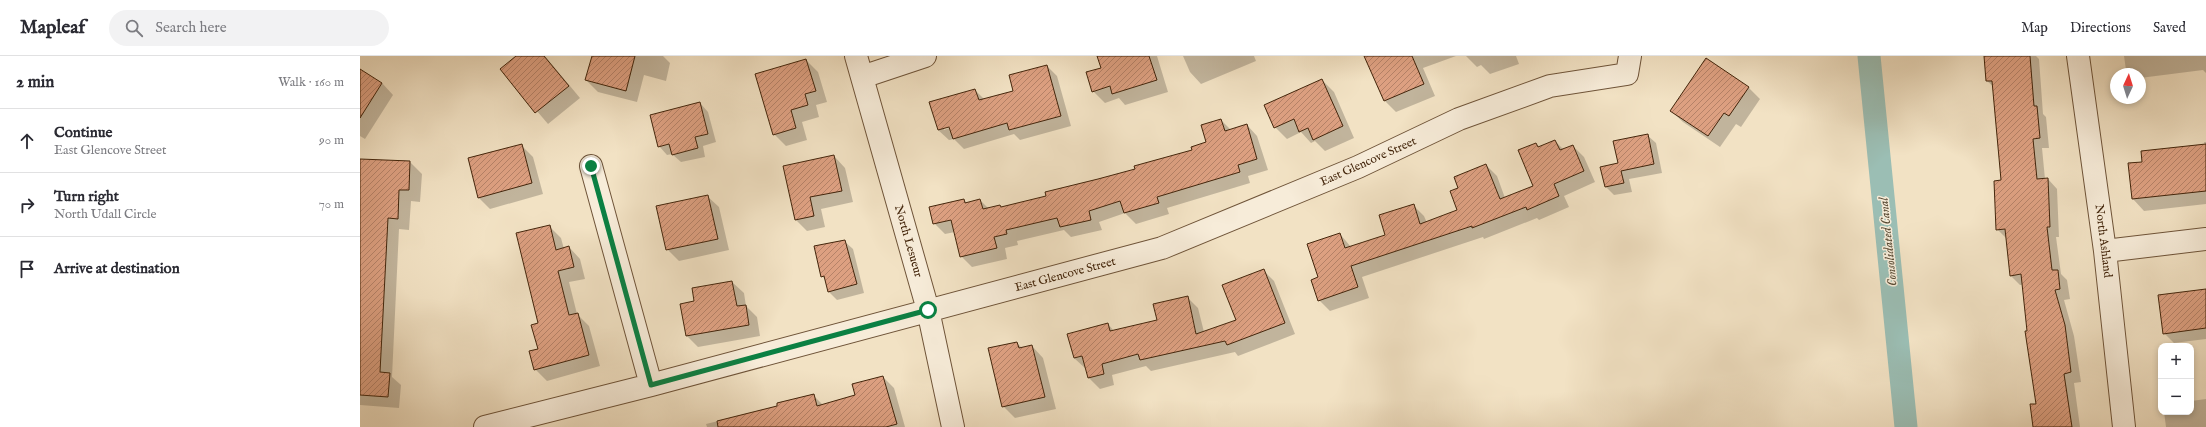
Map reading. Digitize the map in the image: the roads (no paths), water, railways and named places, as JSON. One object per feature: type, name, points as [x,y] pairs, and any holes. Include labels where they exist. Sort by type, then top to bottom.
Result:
[{"type":"street","name":"North Lesueur","points":[[856,56],[928,310],[953,427]]},
{"type":"street","points":[[862,77],[925,56]]},
{"type":"street","name":"North Ashland","points":[[2078,56],[2106,251],[2124,427]]},
{"type":"street","name":"East Glencove Street","points":[[485,427],[651,385],[1162,248],[1358,167],[1459,119],[1550,86],[1629,65]]},
{"type":"street","points":[[591,166],[651,385]]},
{"type":"street","points":[[2106,251],[2206,239]]},
{"type":"waterway","name":"Consolidated Canal","points":[[1869,56],[1906,427]]}]
